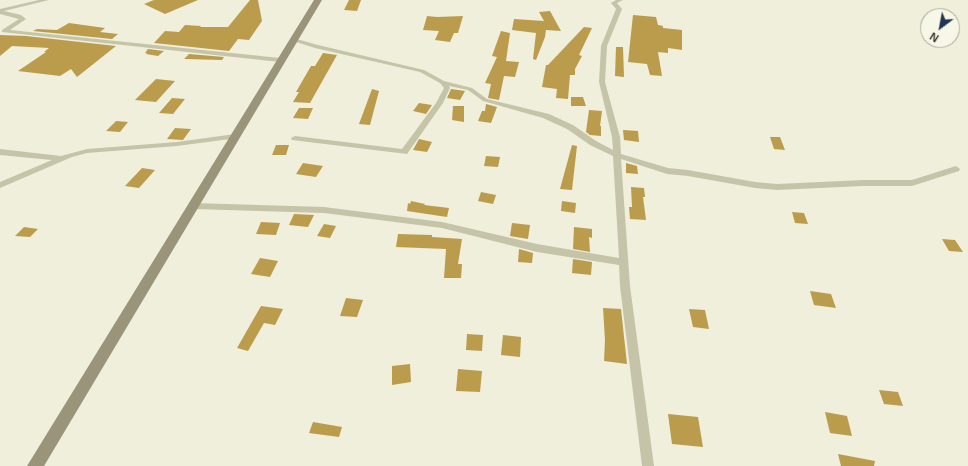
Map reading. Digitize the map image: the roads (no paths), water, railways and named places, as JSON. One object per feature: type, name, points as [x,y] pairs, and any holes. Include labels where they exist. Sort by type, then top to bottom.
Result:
[{"type":"main road","points":[[35,466],[194,206],[292,40],[318,0]]},
{"type":"street","points":[[0,11],[46,0]]},
{"type":"street","points":[[620,0],[614,3],[620,9],[604,46],[602,82],[616,137],[623,262],[648,466]]},
{"type":"street","points":[[0,11],[19,16],[23,19],[2,32]]},
{"type":"street","points":[[2,32],[280,60]]},
{"type":"street","points":[[292,40],[422,71],[442,82],[470,89],[485,100],[546,116],[570,127],[593,143],[617,154],[667,171],[688,172],[755,185],[777,187],[863,183],[912,183],[956,169]]},
{"type":"street","points":[[295,138],[404,152],[439,103],[446,88],[442,82]]},
{"type":"street","points":[[0,185],[62,158],[87,151],[177,144],[235,136]]},
{"type":"street","points":[[0,152],[62,158]]},
{"type":"street","points":[[194,206],[324,210],[442,225],[537,248],[623,262]]}]
